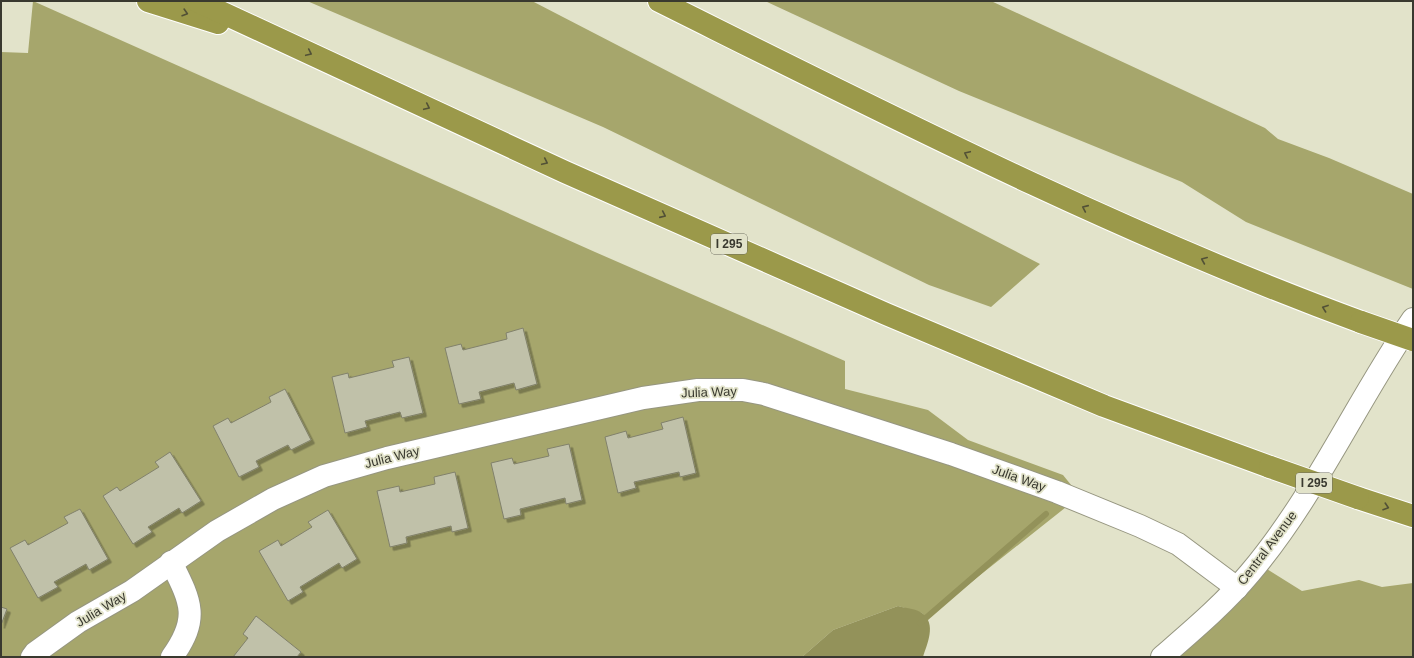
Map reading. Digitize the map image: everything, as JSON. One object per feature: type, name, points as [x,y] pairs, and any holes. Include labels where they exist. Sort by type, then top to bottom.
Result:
[{"type":"highway","points":[[148,1],[218,23],[278,38]]},
{"type":"highway","name":"I 295","points":[[197,1],[565,172],[951,342],[1104,406],[1270,468],[1413,516]]},
{"type":"highway","points":[[659,1],[1028,183],[1167,245],[1361,322],[1413,340]]},
{"type":"street","name":"Central Avenue","points":[[1162,657],[1238,588],[1265,554],[1295,512],[1413,319]]},
{"type":"street","name":"Julia Way","points":[[32,657],[35,652],[73,626],[132,591],[171,562],[217,531],[267,503],[324,476],[388,458],[601,407],[676,392],[742,390],[784,400],[951,454],[1057,492],[1160,534],[1197,557],[1238,588]]},
{"type":"street","points":[[171,562],[185,589],[190,609],[189,628],[172,657]]},
{"type":"shaded area","points":[[33,1],[595,252],[845,361],[845,389],[928,410],[968,440],[1063,475],[1080,496],[926,618],[922,613],[898,606],[833,630],[802,657],[1,657],[1,52],[28,53]]},
{"type":"shaded area","points":[[307,1],[532,1],[1040,264],[991,307],[929,285],[603,127]]},
{"type":"shaded area","points":[[765,1],[991,1],[1265,128],[1278,139],[1329,158],[1413,194],[1413,289],[1246,222],[1182,182],[959,91]]},
{"type":"shaded area","points":[[1259,564],[1302,591],[1359,580],[1382,587],[1413,583],[1413,657],[1154,657]]},
{"type":"shaded area","points":[[898,606],[917,610],[927,618],[930,634],[923,657],[802,657],[833,630]]},
{"type":"building","points":[[523,328],[537,384],[516,390],[514,383],[479,392],[481,399],[459,404],[445,348],[461,344],[463,350],[507,339],[506,333]]},
{"type":"building","points":[[409,357],[423,413],[402,418],[400,412],[365,421],[367,427],[345,433],[332,377],[348,373],[349,378],[394,367],[392,361]]},
{"type":"building","points":[[285,389],[311,440],[291,450],[288,445],[256,461],[259,467],[239,477],[213,426],[228,418],[231,423],[271,402],[269,397]]},
{"type":"building","points":[[683,417],[696,473],[680,477],[679,472],[634,482],[636,488],[618,493],[605,437],[626,431],[628,438],[663,429],[661,423]]},
{"type":"building","points":[[569,444],[582,500],[566,504],[565,498],[520,509],[521,515],[504,519],[491,463],[512,458],[514,464],[549,456],[547,449]]},
{"type":"building","points":[[170,452],[201,501],[182,513],[179,508],[148,527],[152,532],[133,544],[103,496],[117,487],[120,491],[159,467],[155,462]]},
{"type":"building","points":[[455,472],[468,528],[452,532],[451,526],[406,537],[407,543],[390,547],[377,491],[399,486],[400,492],[435,484],[434,477]]},
{"type":"building","points":[[80,509],[108,559],[89,570],[86,564],[54,582],[58,587],[38,598],[10,548],[25,540],[28,545],[68,523],[64,517]]},
{"type":"building","points":[[328,510],[357,559],[342,568],[339,563],[300,587],[303,592],[288,601],[259,551],[278,540],[281,546],[312,527],[308,522]]},
{"type":"building","points":[[1,607],[7,609],[1,625]]},
{"type":"building","points":[[256,616],[301,652],[297,657],[233,657],[248,638],[243,634]]},
{"type":"waterway","points":[[920,623],[1046,514]]}]
